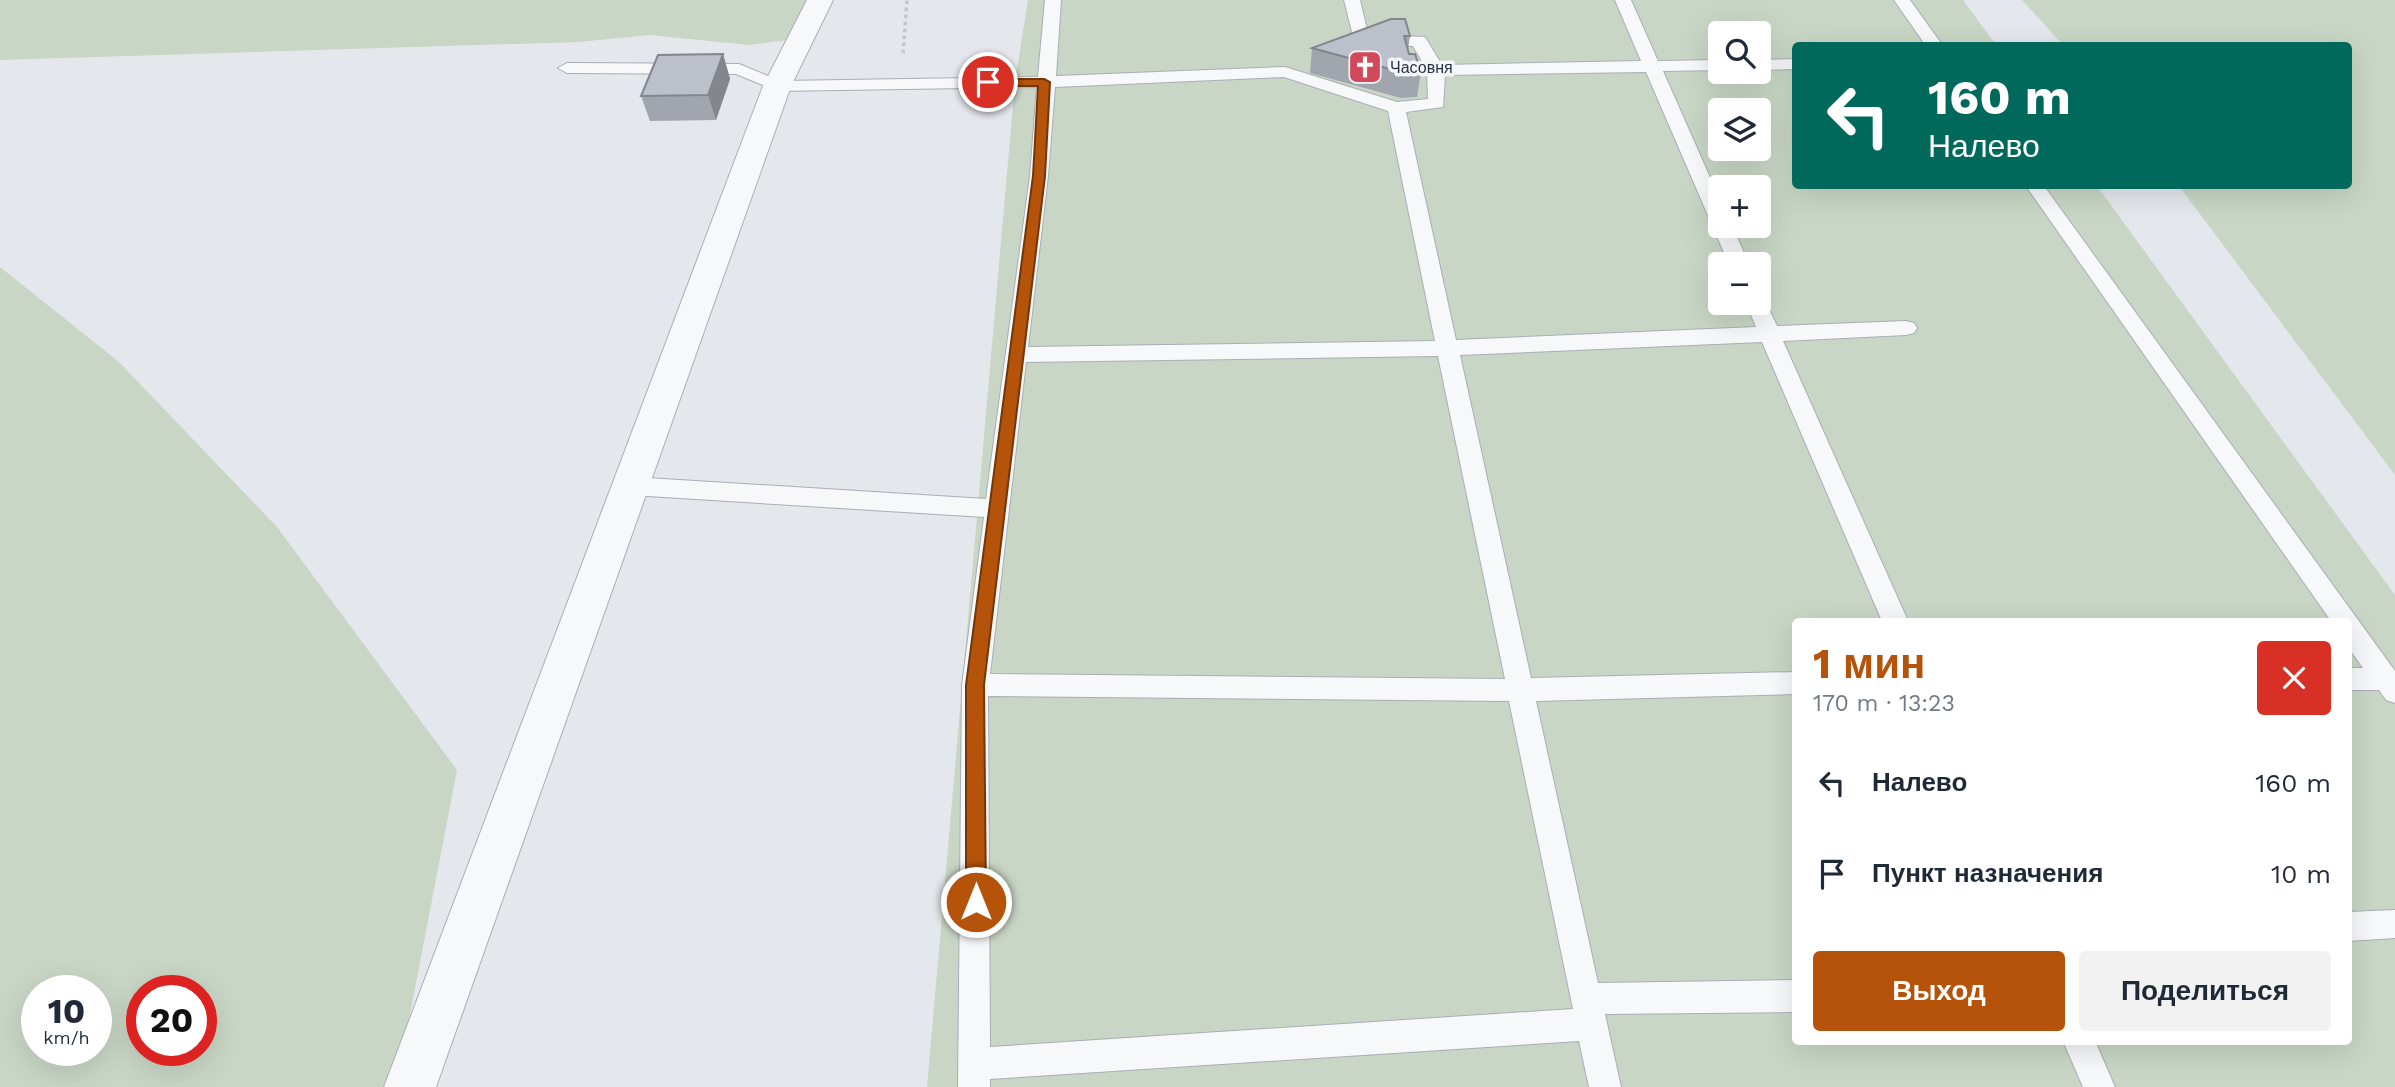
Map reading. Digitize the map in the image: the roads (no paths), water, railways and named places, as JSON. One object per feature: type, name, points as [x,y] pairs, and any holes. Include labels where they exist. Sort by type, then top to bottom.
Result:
[{"type":"street","points":[[411,1087],[777,86],[820,0]]},
{"type":"lane","points":[[1052,0],[1039,176],[975,685],[975,1076],[1590,1011],[1792,996]]},
{"type":"lane","points":[[1285,72],[1396,108],[1437,103],[1436,70],[1419,41],[1355,42],[1352,0]]},
{"type":"lane","points":[[1623,0],[1708,195]]},
{"type":"lane","points":[[1902,0],[1932,42]]},
{"type":"lane","points":[[567,68],[739,69],[777,86],[1044,82],[1285,72],[1310,62]]},
{"type":"lane","points":[[1771,65],[1792,64]]},
{"type":"lane","points":[[1436,70],[1708,65]]},
{"type":"lane","points":[[1396,108],[1605,1087]]},
{"type":"lane","points":[[2037,189],[2343,618]]},
{"type":"lane","points":[[1761,315],[1894,618]]},
{"type":"lane","points":[[1017,355],[1447,348],[1906,328]]},
{"type":"lane","points":[[631,486],[998,509]]},
{"type":"lane","points":[[2352,631],[2391,685]]},
{"type":"lane","points":[[2352,680],[2391,685]]},
{"type":"lane","points":[[975,685],[1521,690],[1792,683]]},
{"type":"lane","points":[[2352,927],[2395,924]]},
{"type":"lane","points":[[2081,1045],[2099,1087]]},
{"type":"place","name":"Часовня","points":[[1365,67]]}]
